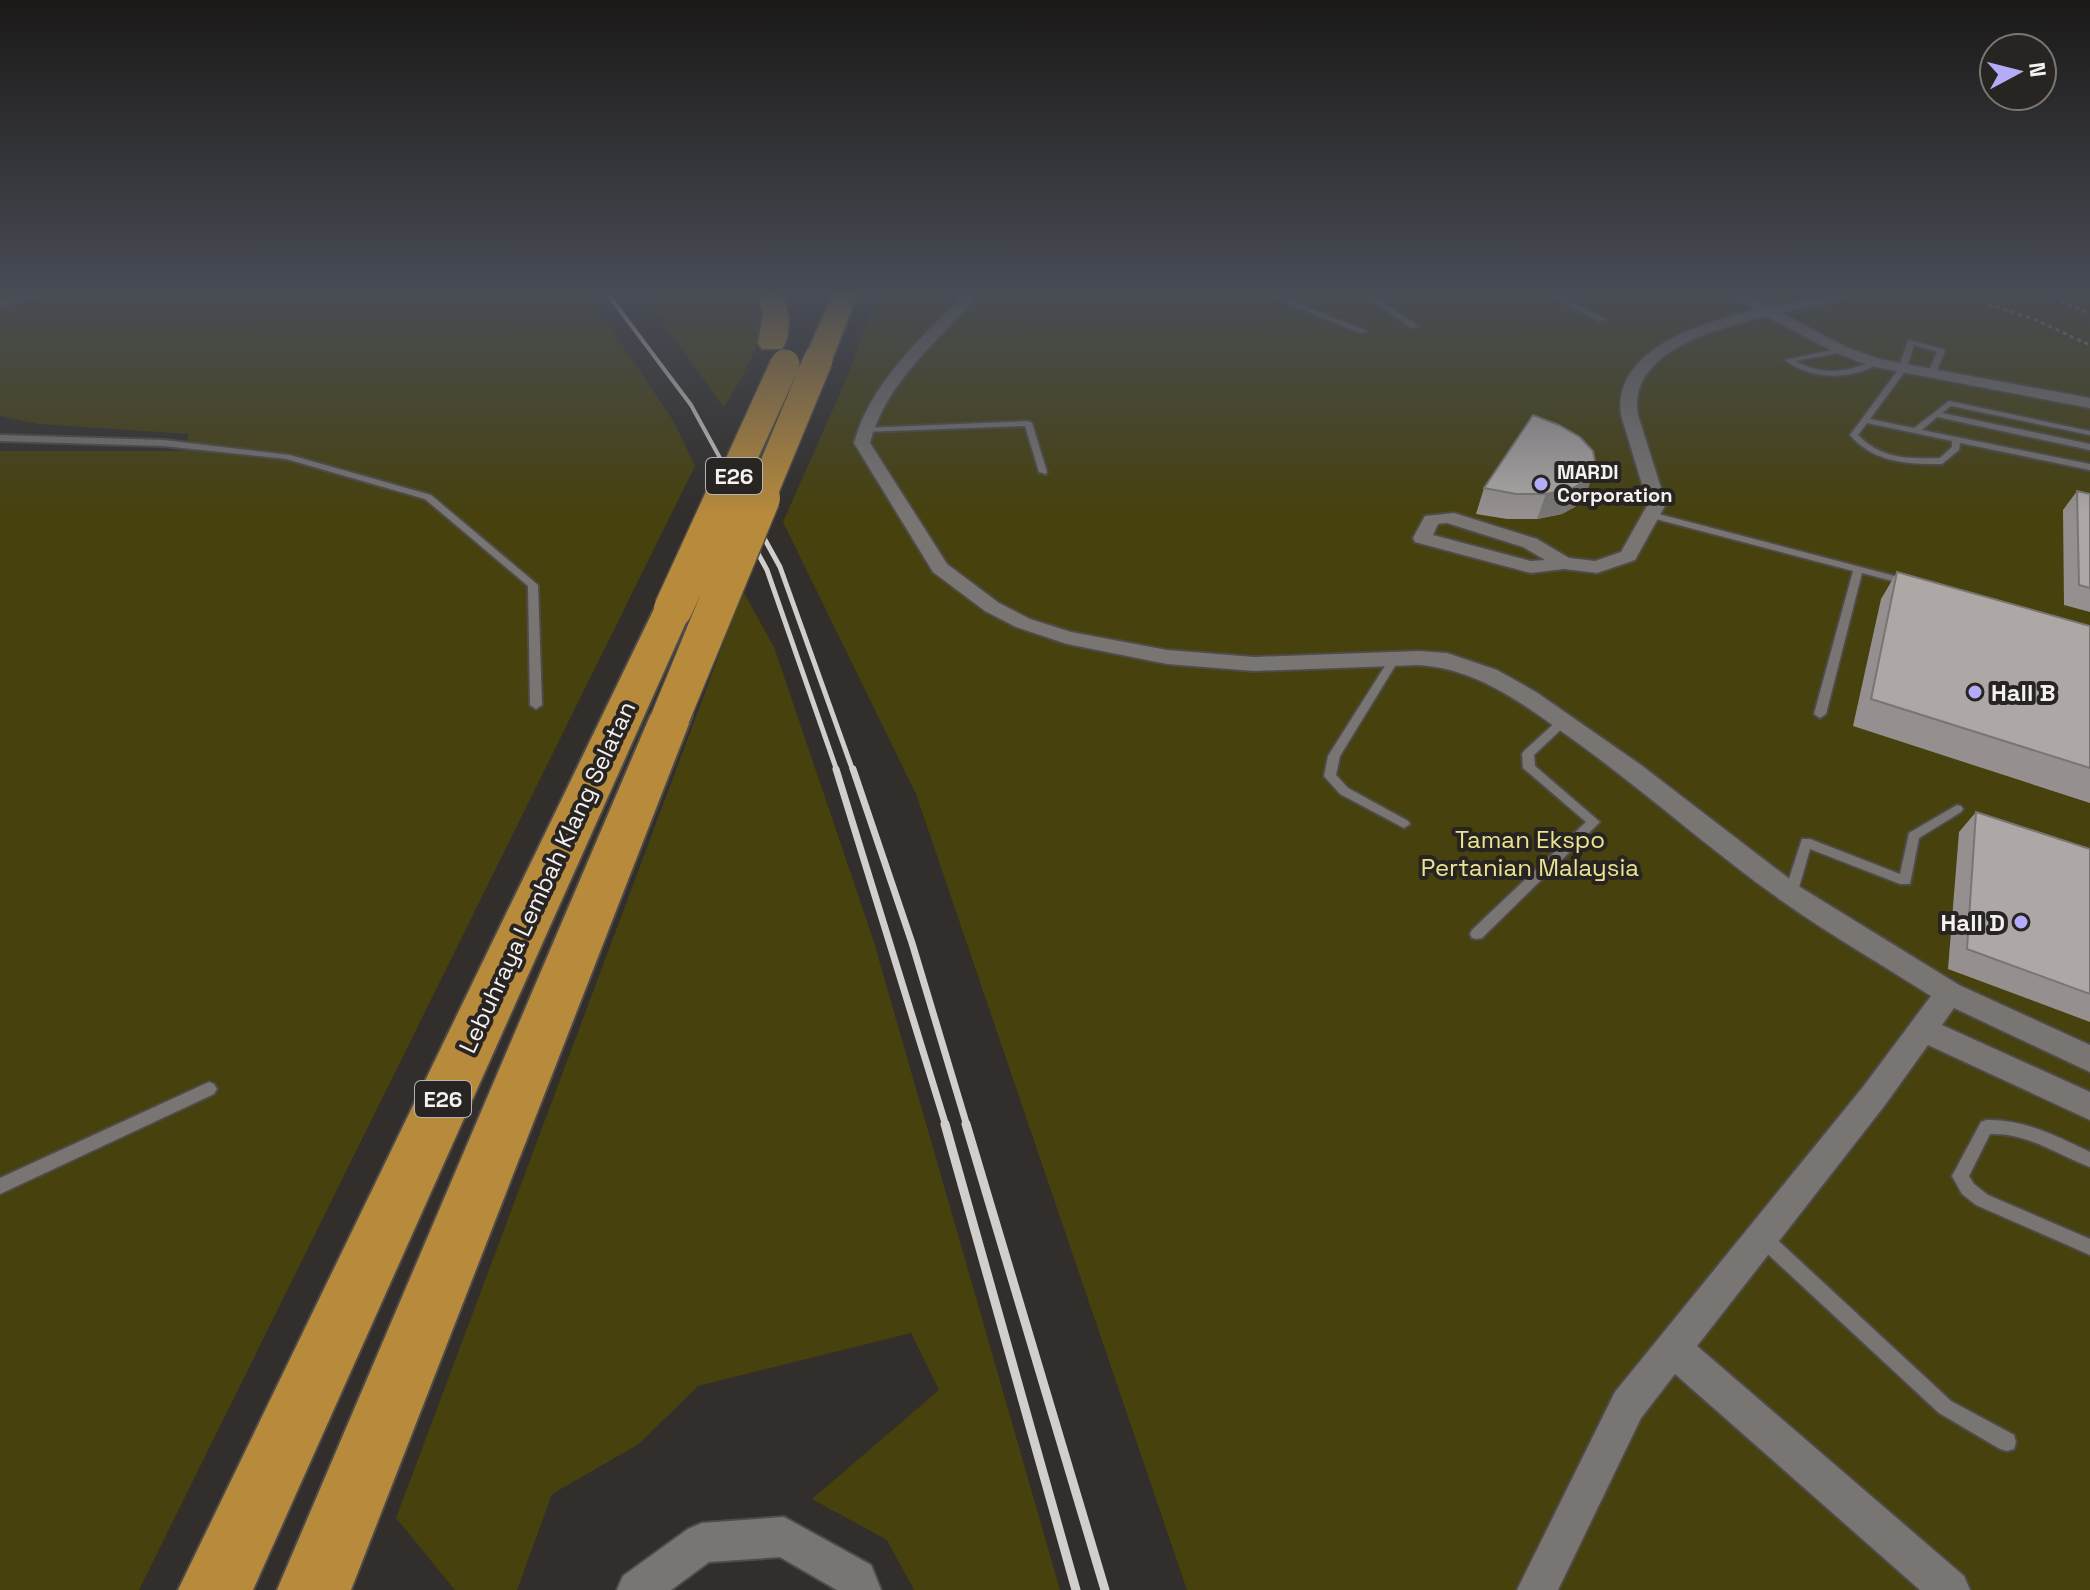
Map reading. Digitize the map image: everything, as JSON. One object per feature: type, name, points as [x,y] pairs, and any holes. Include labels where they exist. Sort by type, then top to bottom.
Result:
[{"type":"highway","name":"Lebuhraya Lembah Klang Selatan","points":[[215,1590],[648,713],[660,608],[784,367]]},
{"type":"highway","name":"Lebuhraya Lembah Klang Selatan","points":[[314,1590],[379,1433],[648,713],[787,367]]},
{"type":"highway","points":[[342,1590],[362,1537],[379,1433]]},
{"type":"street","points":[[907,367],[876,403],[863,430],[862,443],[940,568],[992,607],[1023,623],[1067,638],[1167,657],[1254,664],[1395,658],[1447,660],[1489,675],[1633,771],[1791,894],[1949,993],[2090,1059]]},
{"type":"street","points":[[1564,563],[1530,543],[1448,517],[1431,520],[1422,538],[1531,567],[1564,563],[1597,567],[1628,556],[1657,504],[1627,404],[1632,380],[1644,367]]},
{"type":"street","points":[[1891,367],[2090,403]]},
{"type":"street","points":[[1537,1590],[1628,1405],[1874,1096],[1949,993]]},
{"type":"street","points":[[1923,1029],[2090,1106]]},
{"type":"street","points":[[1673,1349],[1950,1590]]},
{"type":"street","points":[[637,1590],[702,1543],[784,1537],[857,1579],[861,1590]]},
{"type":"lane","points":[[1798,367],[1810,372],[1859,372],[1868,367]]},
{"type":"lane","points":[[1931,375],[1934,367]]},
{"type":"lane","points":[[1902,370],[1868,421],[1854,435],[1864,448],[1877,455],[1942,461],[1956,448],[1956,440]]},
{"type":"lane","points":[[1915,431],[1949,403],[2090,433]]},
{"type":"lane","points":[[1935,414],[2090,447]]},
{"type":"lane","points":[[1868,421],[2090,467]]},
{"type":"lane","points":[[863,430],[1028,423],[1043,472]]},
{"type":"lane","points":[[0,438],[164,443],[287,457],[428,497],[533,585],[536,705]]},
{"type":"lane","points":[[1651,515],[1916,585]]},
{"type":"lane","points":[[1820,714],[1858,569]]},
{"type":"lane","points":[[1395,658],[1334,756],[1330,776],[1344,791],[1404,824]]},
{"type":"lane","points":[[1477,934],[1594,822],[1529,768],[1526,760],[1528,754],[1563,722]]},
{"type":"lane","points":[[1791,894],[1806,842],[1905,881],[1913,836],[1957,809]]},
{"type":"lane","points":[[0,1186],[209,1089]]},
{"type":"lane","points":[[2090,1160],[2027,1130],[2005,1125],[1986,1127],[1960,1176],[1968,1189],[1982,1200],[2090,1247]]},
{"type":"lane","points":[[1762,1237],[1945,1407],[2007,1442]]},
{"type":"green space","points":[[0,367],[637,367],[674,422],[695,466],[139,1590],[0,1590],[0,451],[183,451],[189,434],[38,424],[0,416]]},
{"type":"green space","points":[[695,367],[746,367],[724,408]]},
{"type":"green space","name":"Taman Ekspo Pertanian Malaysia","points":[[851,367],[2090,367],[2090,1590],[1187,1590],[916,794],[783,522]]},
{"type":"green space","points":[[743,591],[774,647],[873,939],[1060,1590],[914,1590],[887,1540],[812,1499],[939,1390],[911,1333],[698,1386],[639,1444],[552,1494],[517,1590],[455,1590],[396,1518]]},
{"type":"building","points":[[1533,415],[1580,437],[1593,451],[1596,466],[1589,479],[1571,489],[1546,494],[1516,494],[1484,488]]},
{"type":"building","points":[[2077,491],[2090,494],[2090,588],[2079,585]]},
{"type":"building","name":"Hall B","points":[[1897,572],[2090,626],[2090,768],[1871,699]]},
{"type":"building","name":"Hall D","points":[[1976,812],[2090,849],[2090,994],[1967,949]]},
{"type":"railway","points":[[663,367],[691,405],[743,500]]},
{"type":"railway","points":[[711,466],[730,500]]},
{"type":"railway","points":[[728,498],[767,570],[837,771]]},
{"type":"railway","points":[[742,498],[780,567],[853,771]]},
{"type":"railway","points":[[836,769],[946,1126]]},
{"type":"railway","points":[[853,769],[912,943],[967,1126]]},
{"type":"railway","points":[[945,1124],[1076,1590]]},
{"type":"railway","points":[[966,1124],[1105,1590]]},
{"type":"place","name":"MARDI Corporation","points":[[1541,484]]},
{"type":"place","name":"Hall B","points":[[1975,692]]},
{"type":"place","name":"Hall D","points":[[2021,922]]}]
